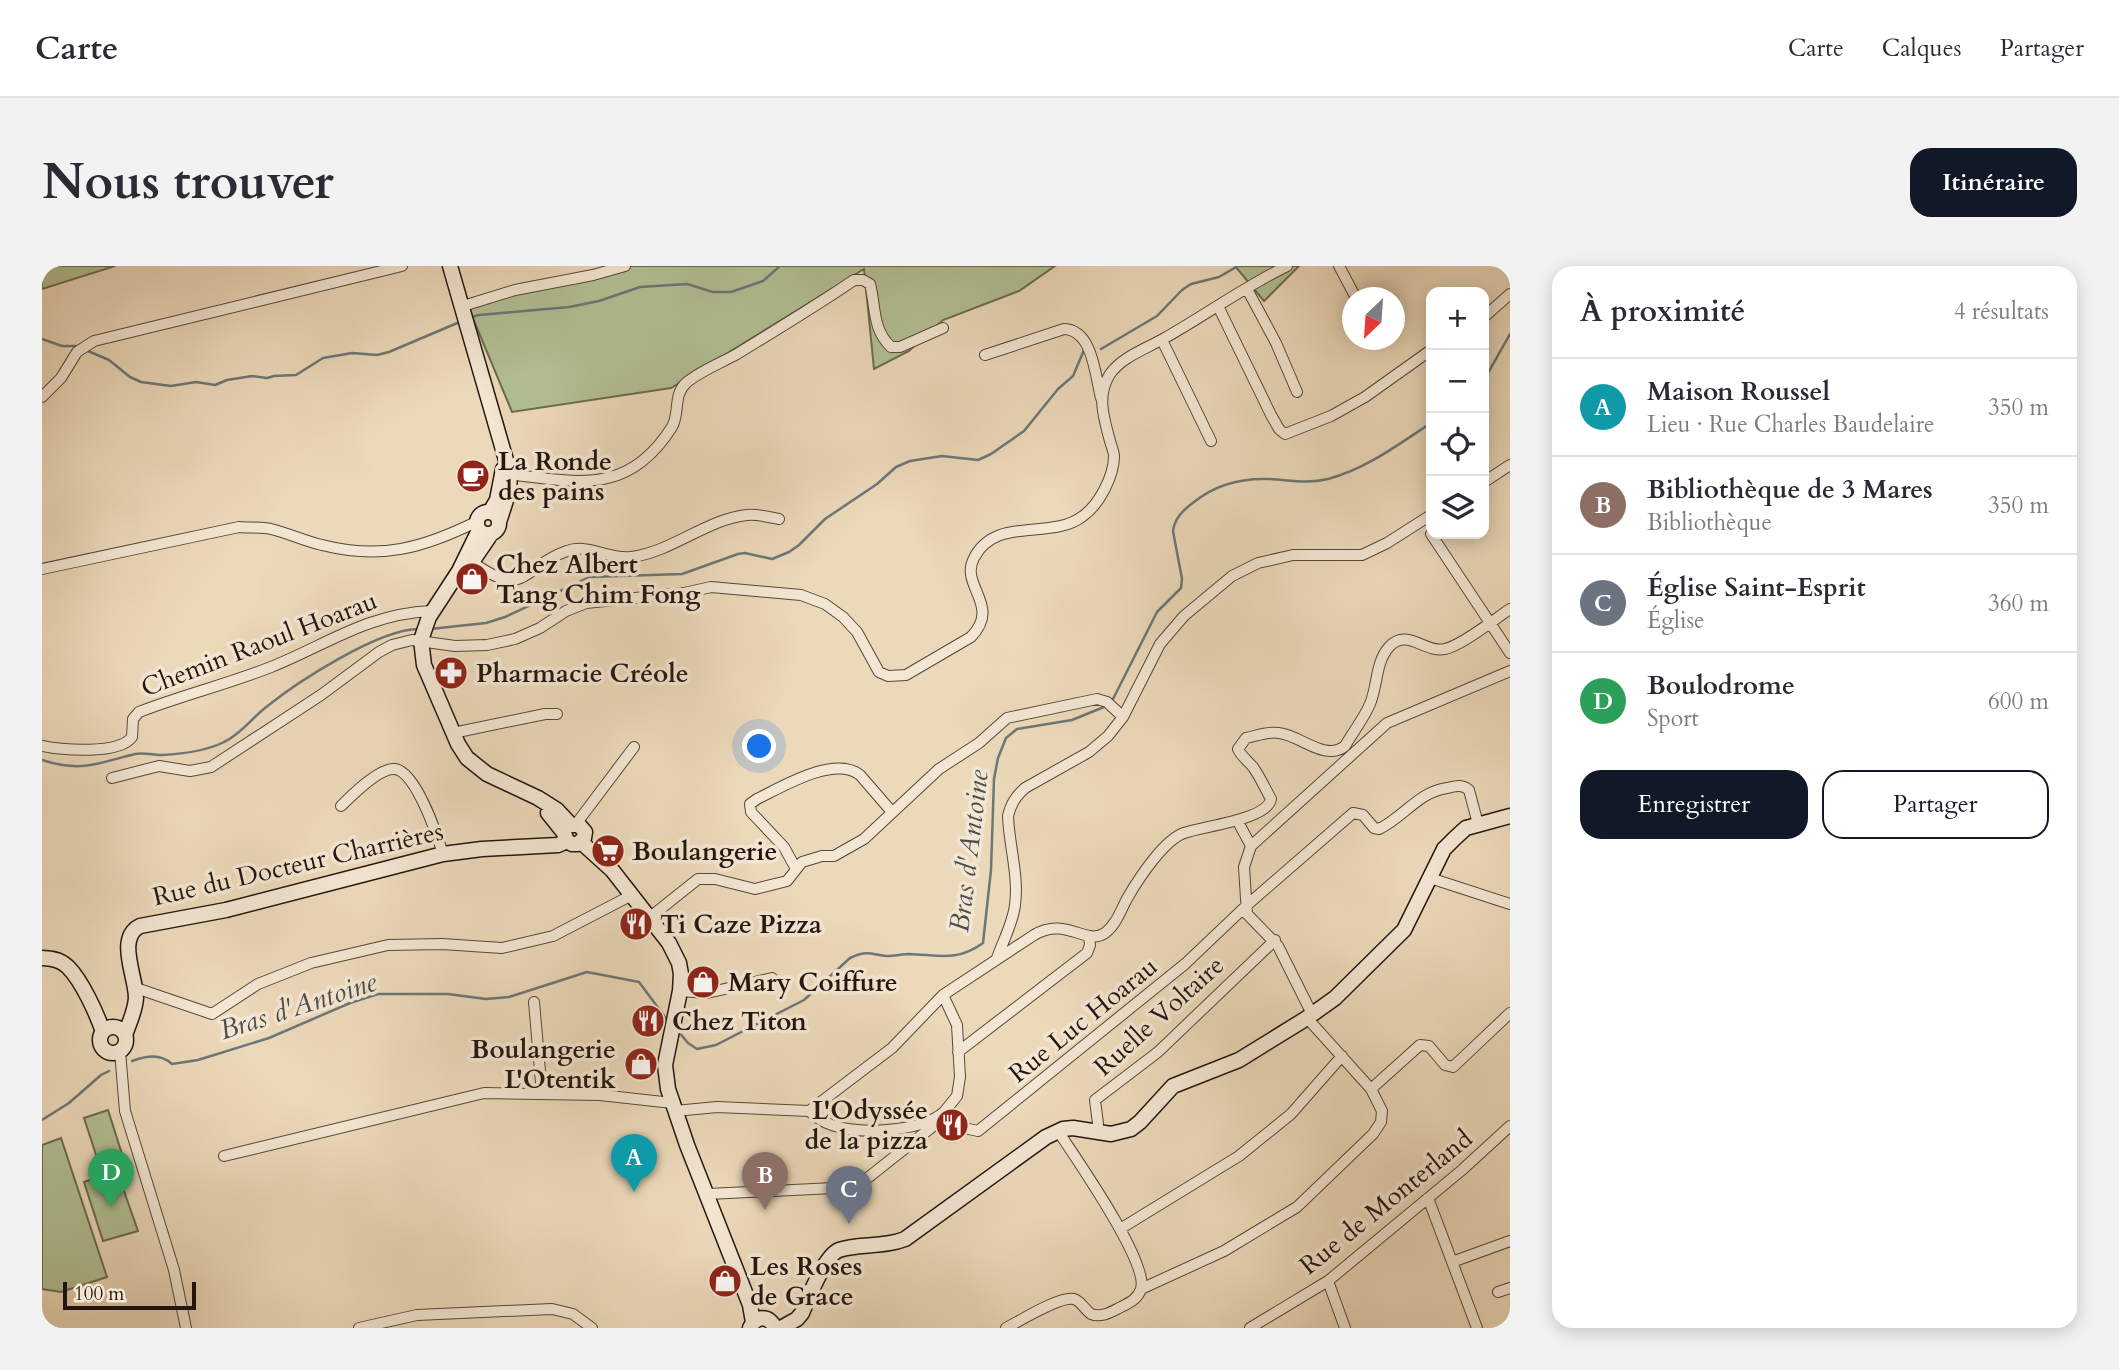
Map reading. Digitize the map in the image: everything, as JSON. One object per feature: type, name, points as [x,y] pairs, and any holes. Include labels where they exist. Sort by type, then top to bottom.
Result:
[{"type":"main road","points":[[450,266],[504,448],[509,491],[430,614],[422,637],[424,665],[453,733],[472,764],[530,795],[574,834],[612,870],[674,952],[681,974],[680,990],[665,1065],[673,1107],[750,1305],[776,1324],[839,1250],[894,1244],[905,1239],[1058,1131],[1073,1128],[1111,1134],[1131,1129],[1166,1092],[1181,1081],[1239,1060],[1310,1016],[1335,998],[1404,930],[1444,849],[1466,828],[1510,816]]},
{"type":"main road","points":[[459,571],[472,562],[487,524]]},
{"type":"main road","name":"Rue du Docteur Charrières","points":[[118,1057],[125,1046],[114,1028],[136,1002],[136,988],[127,943],[135,929],[140,926],[226,910],[443,854],[558,845],[574,834]]},
{"type":"main road","points":[[42,958],[55,959],[67,965],[114,1028],[100,1040],[103,1048],[118,1057]]},
{"type":"street","points":[[42,397],[61,378],[77,352],[94,341],[402,266]]},
{"type":"street","points":[[463,308],[515,290],[625,266]]},
{"type":"street","points":[[1101,398],[1111,374],[1135,353],[1162,340],[1287,266]]},
{"type":"street","points":[[1339,266],[1350,287]]},
{"type":"street","points":[[505,471],[586,482],[617,476],[630,470],[650,454],[674,425],[678,396],[688,381],[854,280],[863,280],[870,284],[876,324],[891,347],[900,347],[943,328]]},
{"type":"street","points":[[1247,289],[1276,343],[1297,392]]},
{"type":"street","points":[[1489,313],[1510,294]]},
{"type":"street","points":[[1218,306],[1271,415],[1285,434],[1331,416],[1365,397],[1430,350]]},
{"type":"street","points":[[112,778],[159,766],[190,771],[211,767],[392,645],[422,637],[455,646],[487,645],[515,639],[586,603],[684,593],[711,587],[801,595],[813,598],[843,617],[857,632],[879,672],[888,676],[906,675],[971,637],[979,629],[983,604],[971,575],[971,566],[974,558],[990,540],[1009,531],[1066,526],[1083,517],[1103,494],[1114,456],[1085,340],[1070,329],[1064,328],[985,355]]},
{"type":"street","points":[[1162,340],[1211,441]]},
{"type":"street","points":[[1489,479],[1510,465]]},
{"type":"street","points":[[472,562],[493,577],[511,581],[529,574],[568,550],[585,548],[608,556],[630,557],[667,547],[731,519],[750,514],[779,519]]},
{"type":"street","points":[[997,958],[1016,904],[1008,827],[1010,806],[1025,788],[1089,752],[1108,736],[1123,717],[1160,644],[1184,616],[1232,576],[1258,563],[1293,555],[1362,555],[1387,543],[1426,518]]},
{"type":"street","points":[[43,567],[239,527],[268,528],[321,545],[363,553],[382,553],[403,550],[487,524]]},
{"type":"street","points":[[1434,539],[1510,653]]},
{"type":"street","points":[[809,1111],[886,1053],[943,995],[1042,930],[1062,928],[1089,937],[1102,935],[1112,926],[1143,875],[1169,843],[1181,834],[1264,811],[1270,799],[1254,769],[1239,753],[1239,745],[1246,738],[1279,732],[1326,751],[1341,750],[1370,704],[1381,660],[1391,645],[1410,639],[1431,648],[1445,649],[1510,609]]},
{"type":"street","name":"Chemin Raoul Hoarau","points":[[42,746],[83,751],[126,743],[132,737],[133,719],[139,712],[271,667],[354,628],[404,612],[430,614]]},
{"type":"street","points":[[1006,1328],[1056,1303],[1072,1299],[1091,1314],[1105,1315],[1134,1300],[1141,1289],[1224,1251],[1297,1207],[1378,1128],[1382,1111],[1371,1089],[1310,1016],[1275,940],[1251,919],[1246,906],[1244,867],[1251,846],[1387,723],[1510,671]]},
{"type":"street","points":[[649,918],[698,879],[715,878],[755,889],[787,881],[796,869],[809,859],[834,856],[847,850],[939,769],[979,743],[1007,718],[1097,699],[1107,702],[1123,717]]},
{"type":"street","points":[[453,733],[556,714]]},
{"type":"street","points":[[574,834],[634,747]]},
{"type":"street","points":[[796,869],[775,835],[751,812],[750,804],[757,799],[811,774],[842,767],[854,770],[860,775],[892,812]]},
{"type":"street","points":[[341,806],[368,781],[392,768],[397,769],[407,777],[428,809],[443,854]]},
{"type":"street","name":"Rue Luc Hoarau","points":[[941,1114],[970,1130],[978,1131],[986,1126],[1185,964],[1246,906],[1353,813],[1363,815],[1374,828],[1382,829],[1426,794],[1461,785],[1469,790],[1478,824]]},
{"type":"street","points":[[1237,820],[1251,846]]},
{"type":"street","points":[[1430,878],[1510,904]]},
{"type":"street","points":[[136,988],[212,1014],[258,984],[311,964],[388,945],[442,944],[502,948],[552,936],[632,895]]},
{"type":"street","points":[[958,1052],[1087,953],[1089,937]]},
{"type":"street","name":"Ruelle Voltaire","points":[[1096,1132],[1098,1124],[1095,1100],[1158,1052],[1275,940]]},
{"type":"street","points":[[680,990],[707,993],[772,978]]},
{"type":"street","points":[[708,1194],[835,1188],[860,1184],[932,1127],[959,1090],[955,1020],[943,995]]},
{"type":"street","points":[[534,1002],[542,1094]]},
{"type":"street","points":[[1371,1089],[1422,1045],[1433,1049],[1445,1065],[1453,1066],[1510,1013]]},
{"type":"street","points":[[1121,1230],[1239,1156],[1291,1114],[1342,1056]]},
{"type":"street","points":[[118,1057],[125,1111],[174,1270],[186,1328]]},
{"type":"street","points":[[224,1156],[484,1093],[600,1095],[673,1107],[809,1111],[830,1125],[862,1130],[887,1130],[929,1122],[941,1114]]},
{"type":"street","name":"Rue de Monterland","points":[[1250,1328],[1328,1281],[1510,1126]]},
{"type":"street","points":[[1058,1131],[1121,1230],[1140,1276],[1141,1289]]},
{"type":"street","points":[[1428,1198],[1477,1328]]},
{"type":"street","points":[[1452,1262],[1510,1241]]},
{"type":"street","points":[[1328,1281],[1345,1328]]},
{"type":"street","points":[[1497,1292],[1510,1288]]},
{"type":"street","points":[[359,1328],[417,1315],[552,1309],[573,1314],[592,1328]]},
{"type":"green space","points":[[42,266],[115,266],[42,289]]},
{"type":"green space","points":[[609,266],[1055,266],[1019,291],[943,320],[909,351],[874,369],[864,269],[671,388],[512,412],[467,304]]},
{"type":"green space","points":[[1235,266],[1299,266],[1264,301]]},
{"type":"green space","points":[[108,1110],[122,1154],[98,1161],[84,1118]]},
{"type":"green space","points":[[61,1138],[107,1277],[61,1292],[42,1289],[42,1145]]},
{"type":"green space","points":[[117,1171],[138,1231],[103,1241],[84,1182]]},
{"type":"waterway","points":[[472,317],[569,307],[599,301],[640,287],[687,284],[713,292],[731,292],[763,281],[780,266]]},
{"type":"waterway","points":[[1101,349],[1157,316],[1191,284],[1219,277],[1238,266]]},
{"type":"waterway","points":[[88,351],[109,360],[130,377],[141,382],[171,386],[196,382],[215,385],[252,376],[267,378],[296,375],[323,358],[352,353],[377,355],[389,352],[462,321]]},
{"type":"waterway","name":"Bras d'Antoine","points":[[1489,371],[1510,334]]},
{"type":"waterway","points":[[42,339],[62,346],[76,346]]},
{"type":"waterway","points":[[430,629],[486,623],[505,617],[590,577],[682,574],[738,554],[772,559],[789,552],[825,519],[877,484],[896,467],[910,461],[942,456],[978,460],[991,454],[1024,431],[1058,389],[1073,376],[1084,350]]},
{"type":"waterway","name":"Bras d'Antoine","points":[[1112,701],[1157,612],[1181,588],[1182,579],[1173,531],[1177,518],[1187,508],[1211,491],[1239,481],[1313,481],[1342,475],[1382,455],[1426,426]]},
{"type":"waterway","points":[[42,760],[79,766],[138,753],[170,755],[210,748],[230,739],[279,697],[340,658],[383,637],[420,629]]},
{"type":"waterway","name":"Bras d'Antoine","points":[[678,1031],[697,1049],[716,1045],[804,1000],[850,958],[868,953],[887,956],[948,956],[965,953],[983,943],[991,870],[994,779],[1006,738],[1017,729],[1072,720],[1104,707]]},
{"type":"waterway","name":"Bras d'Antoine","points":[[132,1061],[153,1056],[172,1064],[198,1060],[269,1038],[350,1003],[378,994],[448,994],[486,999],[509,997],[587,972],[639,982],[668,1021]]},
{"type":"waterway","name":"Bras d'Antoine","points":[[42,1120],[69,1103],[109,1071]]},
{"type":"place","name":"La Ronde des pains","points":[[473,476]]},
{"type":"place","name":"Chez Albert Tang Chim Fong","points":[[472,579]]},
{"type":"place","name":"Pharmacie Créole","points":[[451,673]]},
{"type":"place","name":"Boulangerie","points":[[608,851]]},
{"type":"place","name":"Ti Caze Pizza","points":[[636,924]]},
{"type":"place","name":"Mary Coiffure","points":[[703,982]]},
{"type":"place","name":"Chez Titon","points":[[648,1021]]},
{"type":"place","name":"Boulangerie L'Otentik","points":[[641,1064]]},
{"type":"place","name":"L'Odyssée de la pizza","points":[[952,1125]]},
{"type":"place","name":"Maison Roussel","points":[[634,1192]]},
{"type":"place","name":"Boulodrome","points":[[111,1207]]},
{"type":"place","name":"Bibliothèque de 3 Mares","points":[[765,1210]]},
{"type":"place","name":"Église Saint-Esprit","points":[[849,1224]]},
{"type":"place","name":"Les Roses de Grace","points":[[725,1281]]}]
